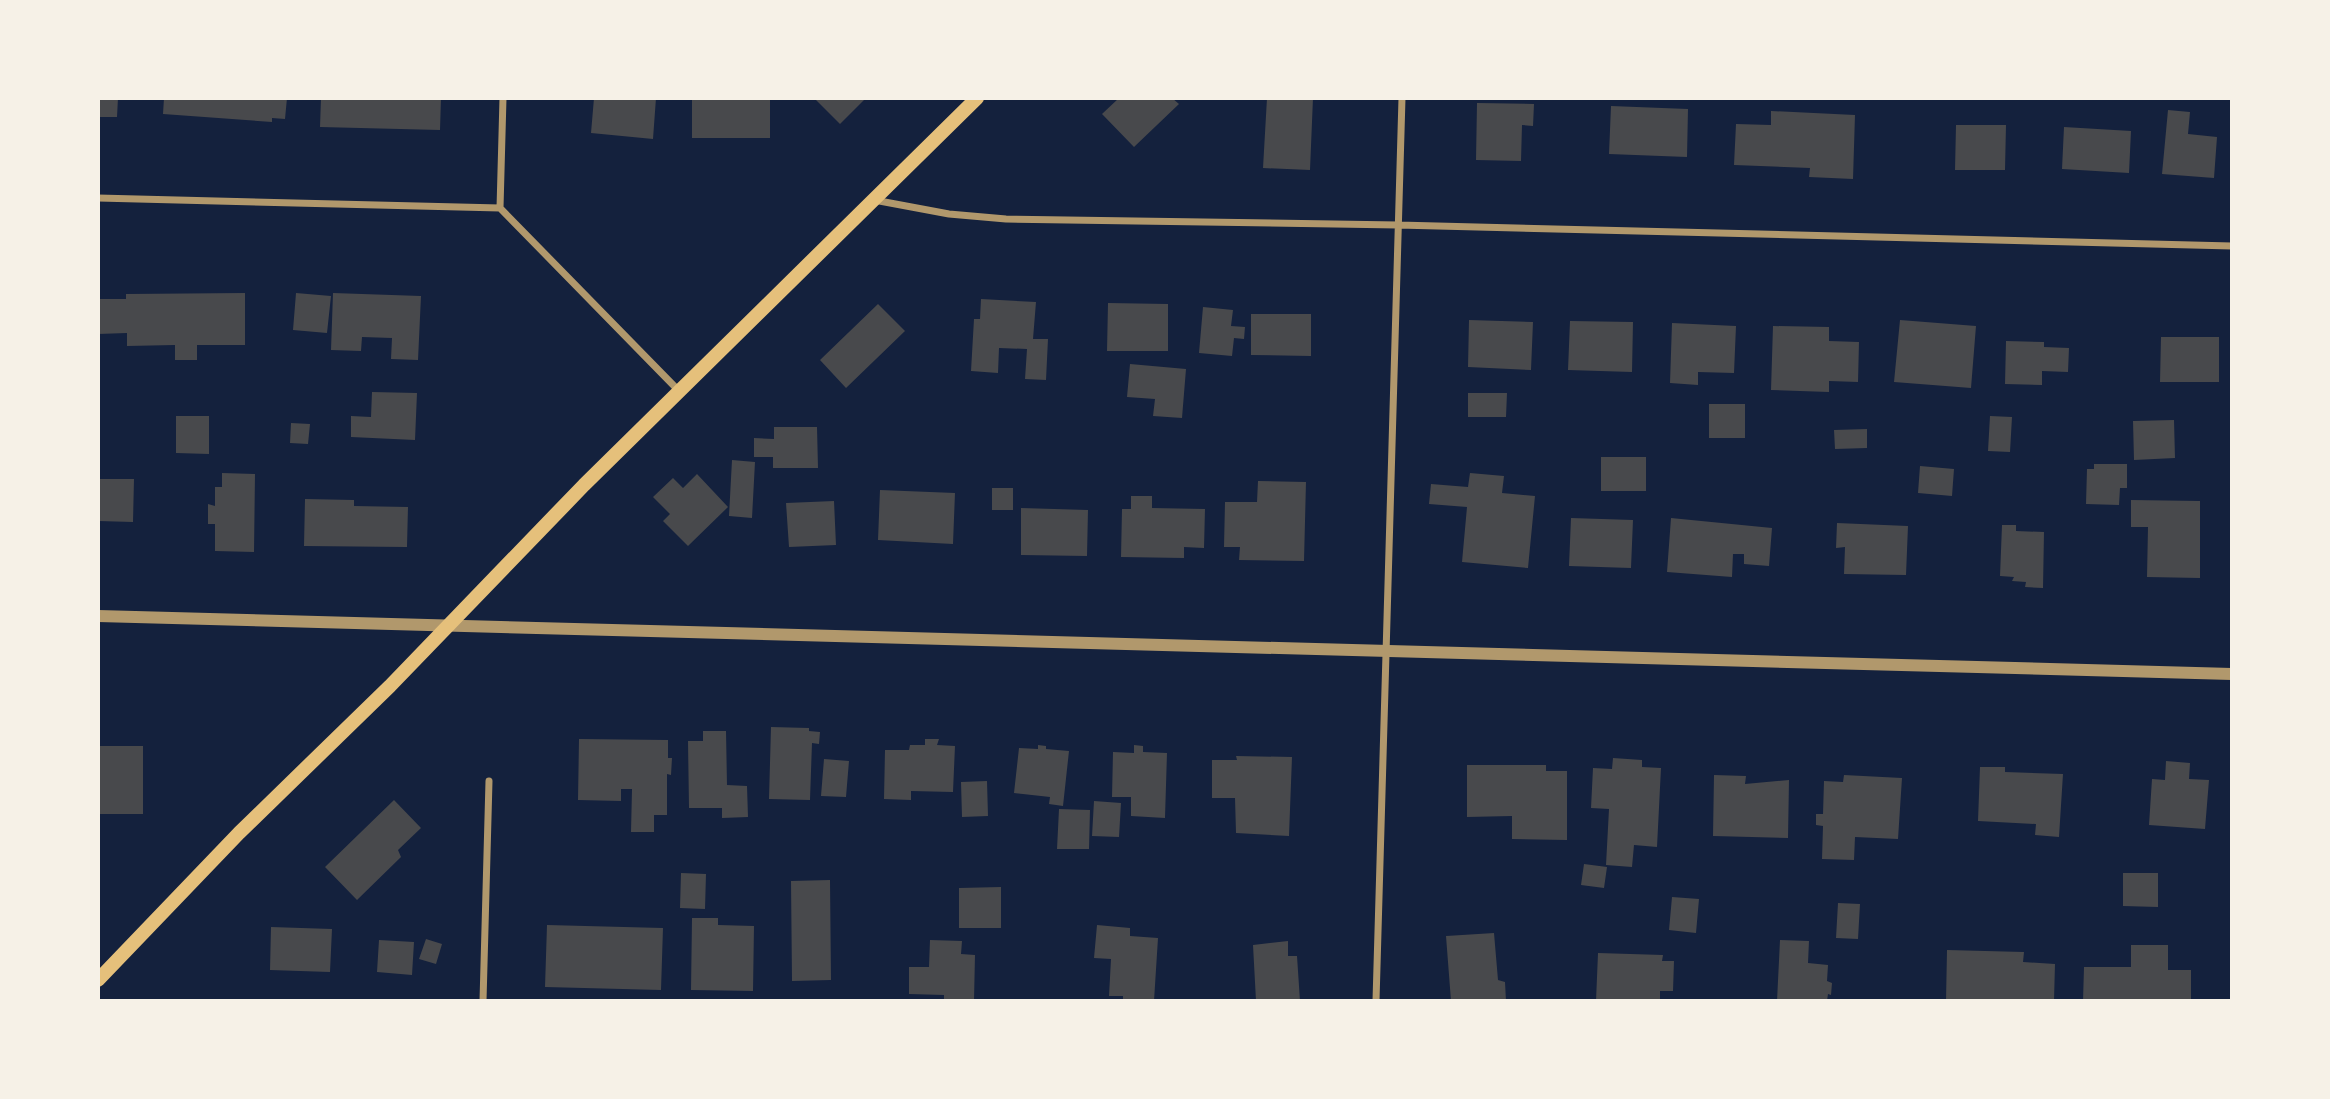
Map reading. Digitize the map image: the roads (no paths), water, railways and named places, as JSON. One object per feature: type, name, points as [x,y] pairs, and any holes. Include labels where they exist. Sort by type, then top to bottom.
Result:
[{"type":"main road","points":[[98,981],[239,833],[679,391],[977,98]]},
{"type":"street","points":[[500,208],[503,98]]},
{"type":"street","points":[[1376,1001],[1402,98]]},
{"type":"street","points":[[98,198],[500,208],[679,391]]},
{"type":"street","points":[[873,200],[949,214],[1006,219],[1398,225],[2232,246]]},
{"type":"street","points":[[98,616],[2232,674]]},
{"type":"street","points":[[483,1001],[489,781]]}]
